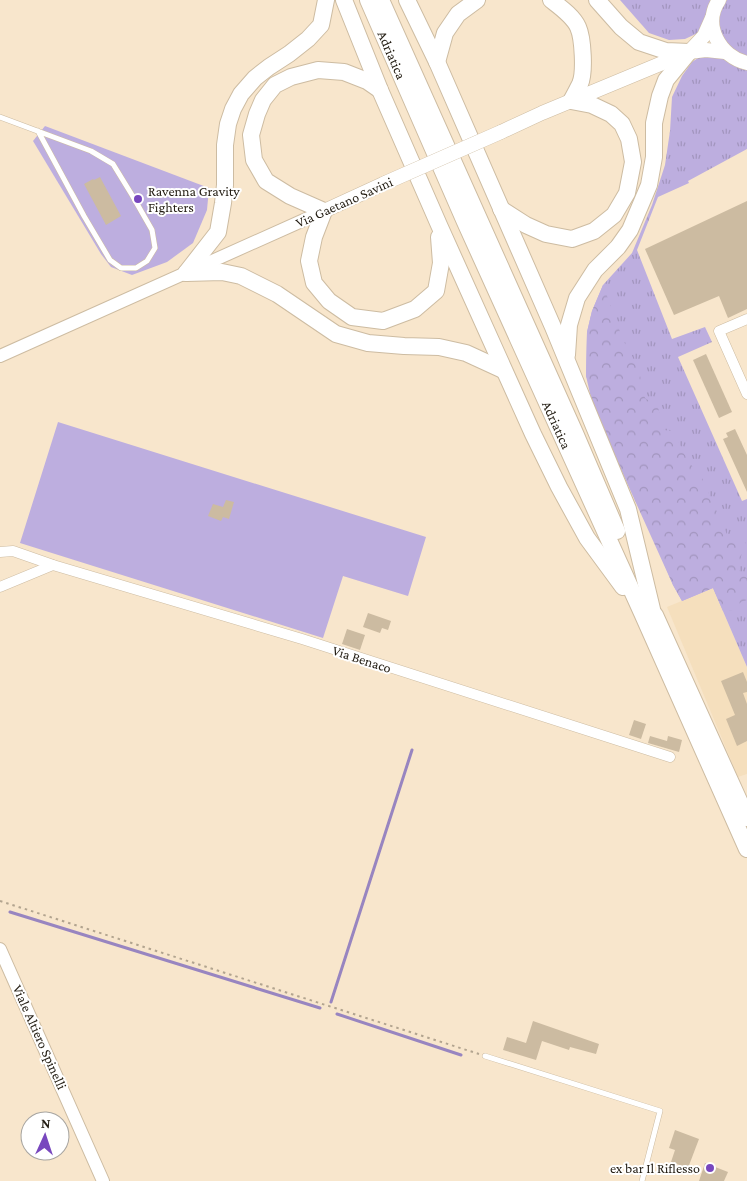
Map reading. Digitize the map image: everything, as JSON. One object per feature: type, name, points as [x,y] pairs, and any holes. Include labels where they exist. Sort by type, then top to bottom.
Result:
[{"type":"highway","points":[[186,273],[218,232],[225,185],[225,145],[228,124],[233,108],[241,94],[255,78],[289,54],[321,25],[326,0]]},
{"type":"highway","points":[[344,0],[380,90],[439,226],[558,487],[587,538],[647,611]]},
{"type":"highway","name":"Adriatica","points":[[368,0],[461,213],[647,611],[747,818]]},
{"type":"highway","name":"Adriatica","points":[[381,0],[575,433],[747,849]]},
{"type":"highway","points":[[408,0],[567,360],[628,509],[647,611]]},
{"type":"highway","points":[[437,62],[445,33],[458,14],[477,0]]},
{"type":"highway","points":[[501,209],[526,225],[546,234],[572,239],[594,231],[614,215],[628,193],[634,162],[629,139],[622,124],[611,114],[592,104],[571,101],[581,83],[583,64],[580,37],[578,27],[574,21],[551,0]]},
{"type":"highway","points":[[597,0],[621,27],[640,42],[666,51],[689,52]]},
{"type":"highway","points":[[567,360],[569,325],[577,298],[595,270],[618,247],[630,230],[649,185],[654,157],[654,123],[660,96],[666,80],[689,52]]},
{"type":"highway","points":[[380,90],[368,81],[344,72],[318,70],[291,76],[275,85],[263,100],[251,135],[254,160],[266,181],[290,196],[324,211],[314,237],[309,261],[314,283],[329,301],[352,317],[383,321],[415,309],[436,291],[441,263],[439,226]]},
{"type":"highway","points":[[186,273],[222,272],[242,276],[277,294],[336,334],[368,343],[439,347],[466,353],[504,370]]},
{"type":"main road","points":[[718,1],[713,18],[713,30],[717,42],[725,52],[747,63]]},
{"type":"main road","name":"Via Gaetano Savini","points":[[689,52],[704,36],[713,18]]},
{"type":"main road","name":"Via Gaetano Savini","points":[[324,211],[571,101],[689,52],[706,50],[725,52]]},
{"type":"street","name":"Via Gaetano Savini","points":[[0,356],[324,211]]},
{"type":"street","points":[[747,319],[719,331],[747,394]]},
{"type":"street","name":"Via Benaco","points":[[0,552],[13,551],[53,565],[302,639],[670,757]]},
{"type":"street","points":[[0,587],[53,565]]},
{"type":"street","name":"Viale Altiero Spinelli","points":[[0,949],[103,1181]]},
{"type":"lane","points":[[0,117],[38,131],[91,151],[113,164],[152,230],[155,248],[147,261],[136,268],[121,268],[110,260],[38,131]]},
{"type":"lane","points":[[485,1056],[660,1111],[642,1181]]},
{"type":"path","points":[[0,901],[485,1056]]},
{"type":"shaded area","points":[[713,588],[747,667],[747,774],[738,777],[667,607]]},
{"type":"green space","points":[[620,0],[711,0],[707,19],[700,32],[685,39],[669,40],[649,33]]},
{"type":"green space","points":[[727,0],[747,0],[747,58],[733,52],[720,33],[718,18]]},
{"type":"green space","points":[[719,55],[747,68],[747,149],[688,181],[689,183],[658,197],[637,250],[672,339],[705,327],[712,342],[678,357],[742,501],[747,499],[747,667],[713,588],[682,601],[673,585],[586,376],[587,332],[592,311],[603,285],[632,253],[652,205],[665,165],[672,97],[682,76],[692,62],[701,56]]},
{"type":"green space","name":"Ravenna Gravity Fighters","points":[[45,126],[209,188],[207,210],[193,243],[167,262],[132,275],[111,267],[101,254],[33,141]]},
{"type":"green space","points":[[603,285],[623,340],[638,367],[645,398],[658,407],[663,430],[673,431],[688,461],[702,478],[729,539],[742,537],[747,546],[741,556],[739,572],[747,576],[747,600],[741,602],[733,610],[723,611],[713,588],[682,601],[618,463],[591,398],[586,376],[587,332],[592,311]]},
{"type":"green space","points":[[58,422],[426,537],[408,596],[343,576],[323,638],[20,543]]},
{"type":"building","points":[[100,177],[121,216],[106,225],[84,184]]},
{"type":"building","points":[[747,201],[747,309],[728,318],[719,296],[674,315],[645,249]]},
{"type":"building","points":[[706,354],[732,412],[719,418],[693,360]]},
{"type":"building","points":[[735,429],[747,455],[747,492],[723,439],[728,437],[726,433]]},
{"type":"building","points":[[226,500],[234,502],[229,519],[223,517],[221,521],[208,516],[213,504],[223,507]]},
{"type":"building","points":[[368,613],[391,621],[388,630],[382,628],[380,633],[363,627]]},
{"type":"building","points":[[347,629],[365,635],[360,650],[342,644]]},
{"type":"building","points":[[743,672],[747,682],[747,692],[743,693],[747,704],[747,741],[737,746],[726,719],[735,715],[721,681]]},
{"type":"building","points":[[634,720],[646,724],[641,739],[629,735]]},
{"type":"building","points":[[650,736],[667,741],[668,736],[682,740],[679,752],[648,743]]},
{"type":"building","points":[[533,1021],[599,1044],[596,1054],[570,1047],[569,1050],[542,1041],[536,1060],[503,1050],[507,1037],[526,1043]]},
{"type":"building","points":[[675,1130],[699,1139],[688,1168],[671,1162],[675,1150],[669,1148]]},
{"type":"building","name":"ex bar Il Riflesso","points":[[705,1163],[728,1172],[724,1181],[699,1181]]},
{"type":"waterway","points":[[331,1002],[412,750]]},
{"type":"waterway","points":[[10,912],[320,1008]]},
{"type":"waterway","points":[[337,1014],[461,1055]]},
{"type":"place","name":"Ravenna Gravity Fighters","points":[[138,199]]},
{"type":"place","name":"ex bar Il Riflesso","points":[[710,1168]]}]
